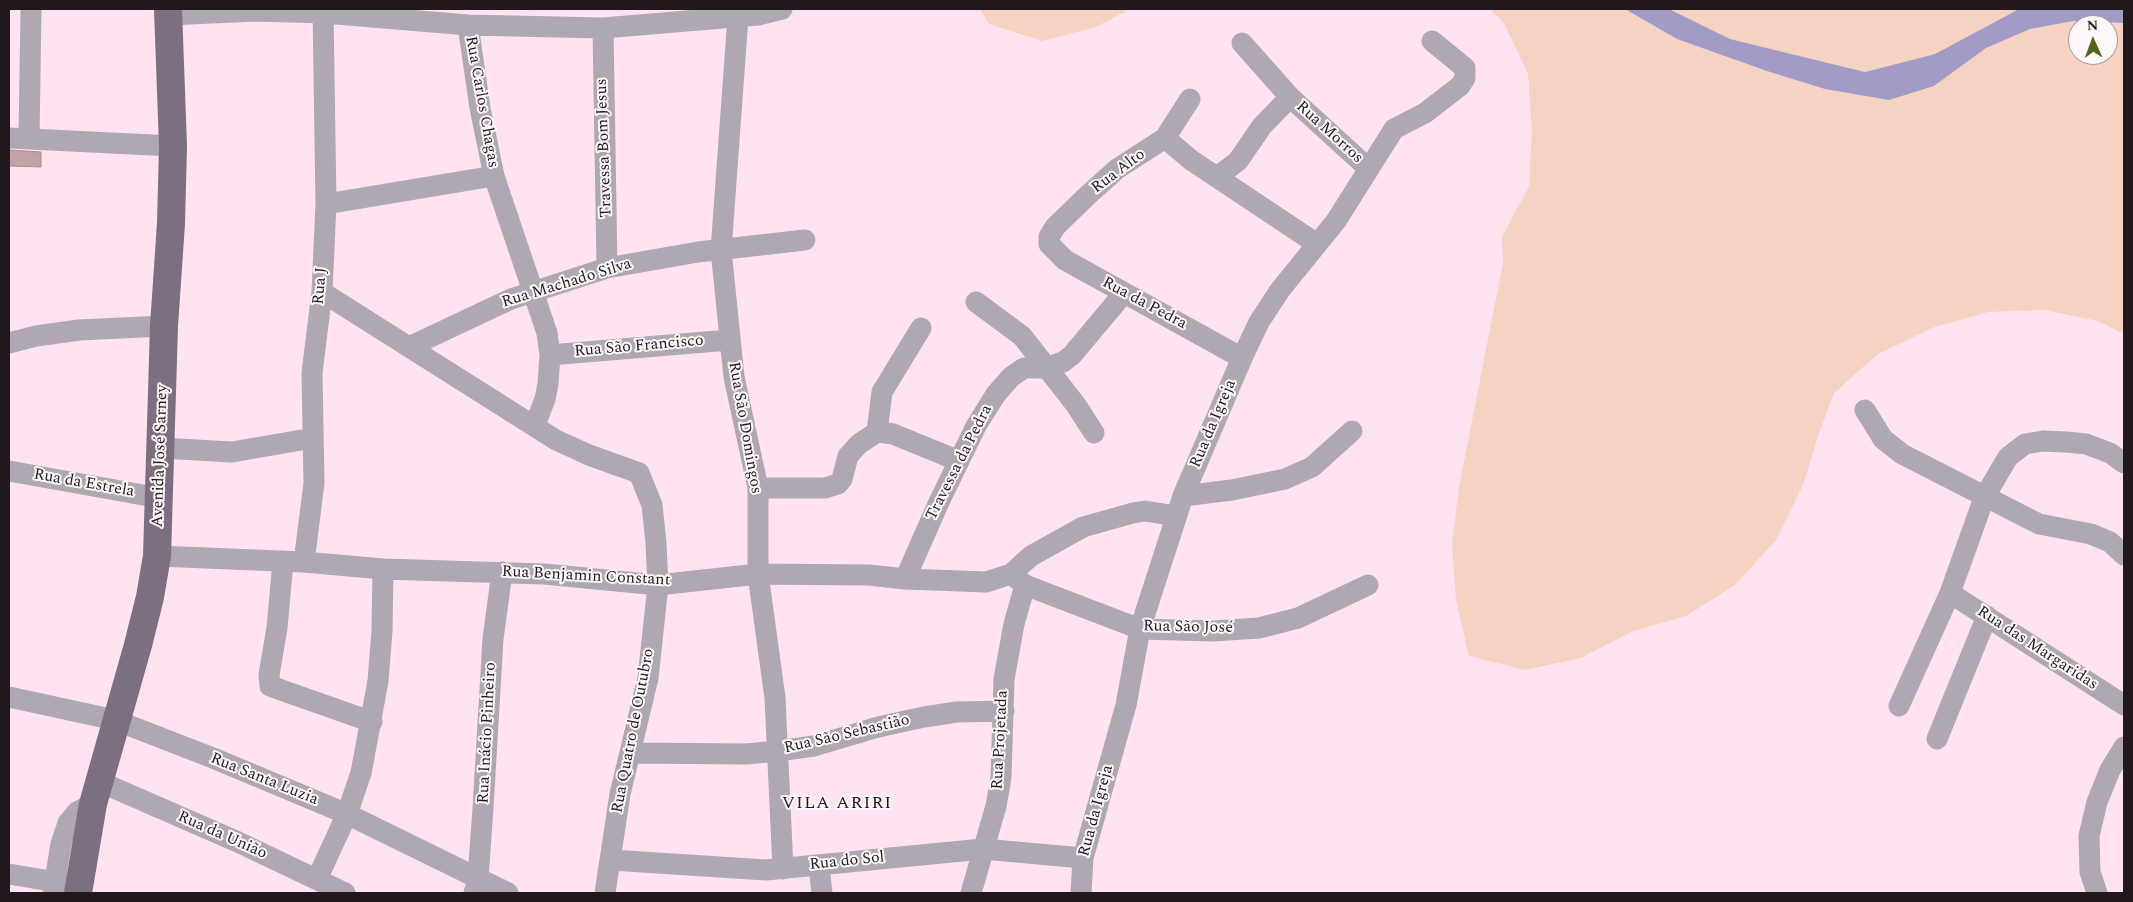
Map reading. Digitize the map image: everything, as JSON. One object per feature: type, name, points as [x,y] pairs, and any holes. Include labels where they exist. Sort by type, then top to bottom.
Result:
[{"type":"main road","name":"Avenida José Sarney","points":[[66,888],[96,792],[140,635],[157,556],[164,326],[171,223],[173,146],[168,12]]},
{"type":"street","points":[[31,9],[19,138],[173,146]]},
{"type":"street","name":"Rua Carlos Chagas","points":[[535,425],[545,399],[550,355],[547,333],[494,176],[480,108],[468,25],[603,28],[758,15],[782,9]]},
{"type":"street","points":[[168,12],[324,11],[468,25]]},
{"type":"street","name":"Rua J","points":[[304,562],[314,483],[312,373],[322,292],[326,204],[324,11]]},
{"type":"street","name":"Rua São Domingos","points":[[738,17],[721,250],[734,377],[758,488],[758,574],[771,654],[778,751],[783,869]]},
{"type":"street","name":"Travessa Bom Jesus","points":[[603,28],[607,268]]},
{"type":"street","name":"Rua da Igreja","points":[[1080,893],[1083,858],[1126,705],[1140,629],[1183,496],[1242,358],[1259,322],[1280,290],[1317,244],[1369,170],[1386,138],[1394,129],[1425,113],[1460,86],[1465,78],[1465,68],[1432,41]]},
{"type":"street","name":"Rua Morros","points":[[1242,44],[1290,97],[1369,170]]},
{"type":"street","name":"Rua Morros","points":[[1217,178],[1238,161],[1262,126],[1290,97]]},
{"type":"street","name":"Rua Alto","points":[[1049,244],[1049,238],[1054,226],[1088,194],[1117,169],[1165,138],[1190,99]]},
{"type":"street","points":[[1165,138],[1217,178],[1317,244]]},
{"type":"street","points":[[326,204],[494,176]]},
{"type":"street","name":"Rua Machado Silva","points":[[410,347],[504,302],[534,290],[607,268],[721,250],[805,240]]},
{"type":"street","name":"Rua da Pedra","points":[[1049,244],[1065,260],[1242,358]]},
{"type":"street","points":[[322,292],[410,347]]},
{"type":"street","name":"Travessa da Pedra","points":[[905,579],[959,461],[996,394],[1011,377],[1024,368],[1045,368],[1063,362],[1124,293]]},
{"type":"street","points":[[976,302],[1022,336],[1045,368],[1076,405],[1094,433]]},
{"type":"street","points":[[9,343],[36,336],[79,330],[164,326]]},
{"type":"street","points":[[877,432],[882,392],[922,328]]},
{"type":"street","name":"Rua São Francisco","points":[[550,355],[729,340]]},
{"type":"street","name":"Rua Quatro de Outubro","points":[[410,347],[556,440],[589,455],[639,473],[652,505],[658,585],[648,678],[620,794],[605,893]]},
{"type":"street","points":[[1865,410],[1883,439],[1902,454],[1984,498],[2039,524],[2091,534],[2110,542],[2124,554]]},
{"type":"street","points":[[1183,496],[1232,490],[1285,479],[1312,467],[1352,431]]},
{"type":"street","points":[[758,488],[825,488],[838,484],[842,479],[848,456],[859,444],[877,432],[893,434],[959,461]]},
{"type":"street","points":[[161,448],[232,452],[313,438]]},
{"type":"street","points":[[1900,706],[1950,593],[1984,498],[1998,471],[2008,457],[2017,448],[2025,444],[2043,441],[2086,444],[2110,453],[2124,463]]},
{"type":"street","name":"Rua da Estrela","points":[[9,471],[160,498]]},
{"type":"street","name":"Rua Benjamin Constant","points":[[157,556],[304,562],[383,569],[586,576],[658,585],[758,574],[869,575],[905,579],[986,582],[1018,579],[1031,556],[1083,528],[1145,511],[1176,516]]},
{"type":"street","points":[[283,562],[277,628],[269,675],[270,686],[372,722]]},
{"type":"street","points":[[316,879],[347,814],[361,773],[372,722],[382,631],[383,569]]},
{"type":"street","name":"Rua Inácio Pinheiro","points":[[476,886],[494,639],[502,572]]},
{"type":"street","name":"Rua São José","points":[[1018,579],[1140,629],[1213,631],[1258,628],[1298,618],[1368,585]]},
{"type":"street","name":"Rua Projetada","points":[[971,893],[996,806],[1001,778],[1004,679],[1018,579]]},
{"type":"street","name":"Rua das Margaridas","points":[[1950,593],[2124,705]]},
{"type":"street","points":[[1937,739],[1987,616]]},
{"type":"street","name":"Rua Santa Luzia","points":[[9,697],[115,720],[347,814],[476,886],[508,893]]},
{"type":"street","name":"Rua São Sebastião","points":[[630,753],[746,754],[778,751],[814,746],[878,727],[924,717],[957,712],[1004,711]]},
{"type":"street","points":[[2093,891],[2090,872],[2089,836],[2100,794],[2110,770],[2124,747]]},
{"type":"street","name":"Rua da União","points":[[96,792],[316,879],[345,893]]},
{"type":"street","name":"Rua do Sol","points":[[611,860],[705,868],[783,869],[983,849],[1083,858]]},
{"type":"street","points":[[819,866],[822,893]]},
{"type":"street","points":[[9,874],[66,888]]},
{"type":"shaded area","points":[[980,9],[1130,9],[1096,27],[1042,41],[989,24]]},
{"type":"shaded area","points":[[1490,9],[1625,9],[1677,39],[1825,89],[1934,86],[1986,48],[2030,29],[2068,22],[2068,65],[2118,65],[2118,23],[2124,23],[2124,334],[2098,321],[2044,310],[1988,312],[1932,328],[1878,354],[1834,393],[1803,485],[1776,540],[1735,585],[1686,616],[1633,631],[1581,658],[1525,670],[1469,656],[1456,600],[1452,543],[1459,487],[1503,263],[1502,237],[1529,186],[1532,130],[1528,74],[1504,23]]},
{"type":"shaded area","points":[[1625,9],[1669,9],[1730,39],[1865,72],[1935,54],[2019,9],[2124,9],[2124,23],[2118,23],[2118,15],[2068,15],[2068,22],[2030,29],[1986,48],[1934,86],[1889,100],[1825,89],[1767,71],[1677,39]]},
{"type":"shaded area","points":[[1669,9],[2019,9],[1935,54],[1865,72],[1730,39]]},
{"type":"building","points":[[9,150],[41,152],[41,167],[9,166]]},
{"type":"district","name":"VILA ARIRI","points":[[837,804]]}]
